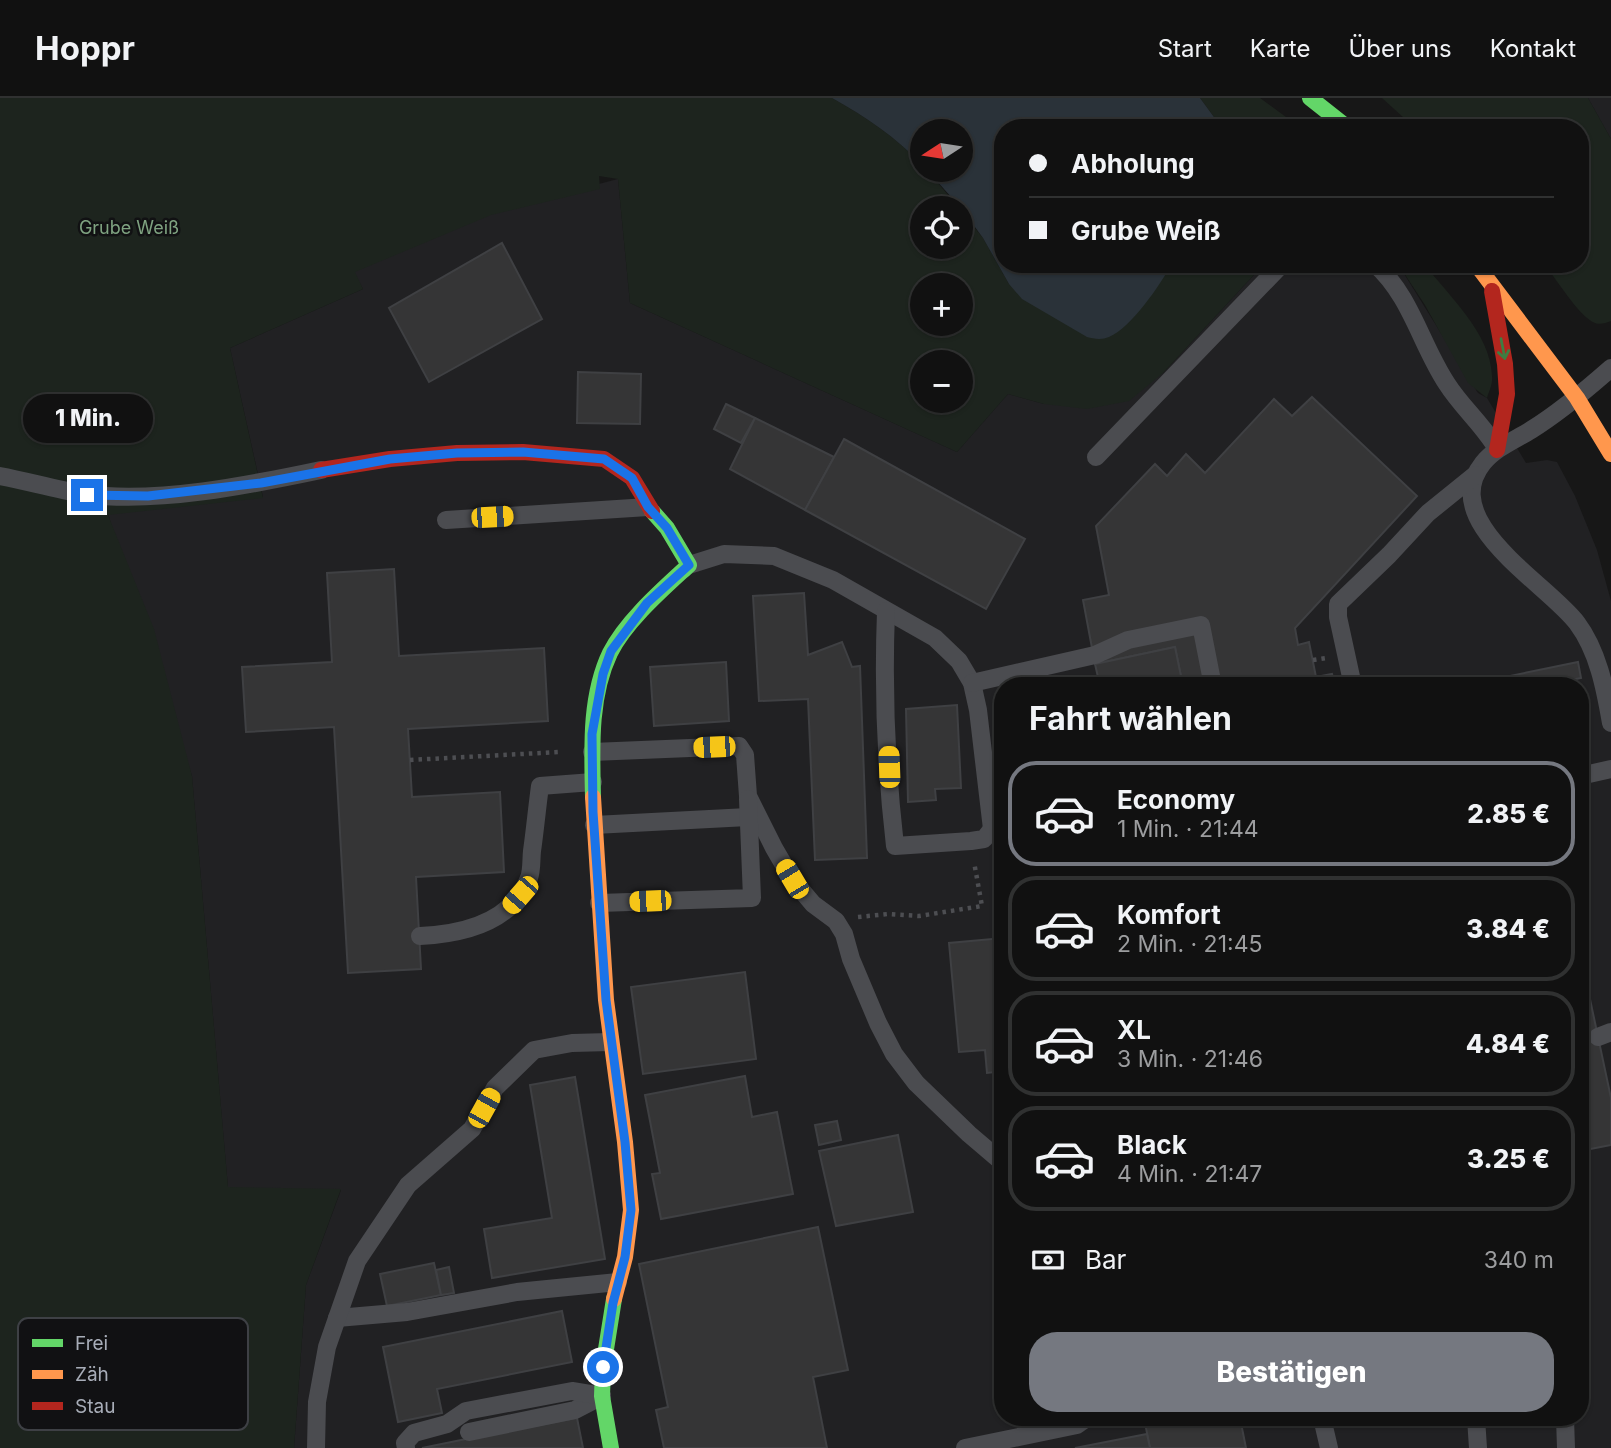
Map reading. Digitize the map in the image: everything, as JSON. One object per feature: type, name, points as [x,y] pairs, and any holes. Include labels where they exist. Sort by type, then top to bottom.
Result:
[{"type":"street","points":[[1310,98],[1337,119]]},
{"type":"street","points":[[1483,273],[1577,398],[1611,454]]},
{"type":"street","points":[[1490,282],[1506,364],[1507,394],[1497,450]]},
{"type":"street","points":[[321,470],[390,459],[457,453],[523,452],[604,459],[632,478],[648,507],[667,528],[689,565],[647,603],[611,651],[597,697],[592,734],[594,825],[610,1042],[625,1142],[631,1210],[625,1257],[607,1339],[602,1396],[611,1448]]},
{"type":"lane","points":[[1096,457],[1273,273]]},
{"type":"lane","points":[[1384,273],[1393,282],[1446,383],[1482,424],[1497,450]]},
{"type":"lane","points":[[1351,677],[1338,618],[1338,604],[1428,513],[1475,475],[1483,462],[1577,398],[1611,368]]},
{"type":"lane","points":[[0,476],[87,495],[148,496],[261,483],[321,470]]},
{"type":"lane","points":[[1475,475],[1473,500],[1479,522],[1494,544],[1557,601],[1577,623],[1591,646],[1611,723]]},
{"type":"lane","points":[[446,520],[648,507]]},
{"type":"lane","points":[[689,565],[724,554],[774,556],[833,580],[936,638],[959,661],[972,683],[994,811]]},
{"type":"lane","points":[[886,611],[884,675],[890,807],[895,846],[971,841],[984,839],[994,832]]},
{"type":"lane","points":[[998,677],[1095,655],[1128,640],[1201,625],[1211,677]]},
{"type":"lane","points":[[972,683],[994,678]]},
{"type":"lane","points":[[592,751],[739,746],[745,755],[748,796],[752,898],[600,903]]},
{"type":"lane","points":[[1589,774],[1611,769]]},
{"type":"lane","points":[[420,936],[464,931],[488,922],[508,909],[530,877],[540,786],[593,782]]},
{"type":"lane","points":[[748,796],[792,879],[813,904],[836,921],[844,934],[851,959],[894,1054],[916,1083],[994,1155]]},
{"type":"lane","points":[[594,825],[748,817]]},
{"type":"lane","points":[[316,1448],[317,1402],[327,1347],[337,1318],[357,1261],[408,1185],[472,1129],[495,1088],[534,1050],[572,1043],[610,1042]]},
{"type":"lane","points":[[337,1318],[407,1312],[517,1292],[618,1282]]},
{"type":"lane","points":[[405,1448],[405,1443],[414,1433],[447,1424],[466,1411],[572,1391],[602,1396]]},
{"type":"lane","points":[[468,1432],[575,1410],[602,1396]]},
{"type":"lane","points":[[965,1448],[1072,1426]]},
{"type":"lane","points":[[1324,1426],[1329,1448]]},
{"type":"lane","points":[[1477,1426],[1478,1448]]},
{"type":"lane","points":[[1565,1426],[1566,1448]]},
{"type":"path","points":[[410,760],[592,751]]},
{"type":"path","points":[[859,917],[888,914],[919,916],[982,906],[977,883]]},
{"type":"shaded area","points":[[832,98],[1200,98],[1215,119],[994,119],[994,257],[973,224],[973,196],[950,196],[938,182],[973,182],[973,119],[910,119],[910,153],[880,128]]},
{"type":"shaded area","points":[[1588,98],[1611,98],[1611,139]]},
{"type":"shaded area","points":[[618,179],[630,303],[957,452],[1008,394],[1044,404],[1163,373],[1256,273],[1404,273],[1478,393],[1487,398],[1526,463],[1547,460],[1557,462],[1575,496],[1597,550],[1611,601],[1611,1448],[294,1448],[306,1285],[341,1190],[228,1188],[192,776],[108,514],[263,497],[230,348],[363,289],[342,251]]},
{"type":"shaded area","points":[[1003,273],[1166,273],[1136,315],[1118,332],[1104,339],[1087,337],[1022,299]]},
{"type":"green space","name":"Grube Weiß","points":[[0,98],[832,98],[869,120],[910,153],[910,182],[937,182],[949,196],[910,196],[910,259],[973,259],[973,226],[994,257],[994,273],[1003,273],[1009,284],[1140,309],[1166,273],[1256,273],[1163,373],[1129,401],[1087,409],[1044,404],[1008,394],[957,452],[630,303],[618,179],[599,176],[600,189],[491,215],[355,272],[363,289],[230,348],[263,498],[108,515],[154,629],[192,776],[228,1187],[341,1189],[306,1285],[294,1448],[0,1448]]},
{"type":"green space","points":[[1200,98],[1260,98],[1289,119],[1215,119]]},
{"type":"green space","points":[[1382,98],[1588,98],[1611,139],[1611,321],[1599,324],[1589,319],[1551,273],[1589,273],[1589,119],[1405,119]]},
{"type":"green space","points":[[1404,273],[1432,273],[1477,331],[1490,360],[1492,379],[1487,398],[1468,383],[1425,305]]},
{"type":"building","points":[[502,243],[542,319],[429,382],[389,308]]},
{"type":"building","points":[[578,372],[641,374],[640,424],[577,423]]},
{"type":"building","points":[[1312,397],[1417,496],[1295,628],[1298,645],[1309,642],[1316,677],[1181,677],[1175,647],[1095,664],[1083,600],[1109,595],[1096,526],[1155,464],[1167,476],[1186,454],[1205,473],[1274,399],[1292,416]]},
{"type":"building","points":[[726,404],[755,418],[741,443],[714,429]]},
{"type":"building","points":[[755,418],[834,457],[805,510],[730,469]]},
{"type":"building","points":[[844,439],[1025,539],[986,609],[805,510]]},
{"type":"building","points":[[394,569],[399,656],[544,648],[548,721],[408,729],[412,797],[500,792],[504,872],[416,877],[421,969],[348,973],[334,727],[246,732],[242,667],[332,662],[327,573]]},
{"type":"building","points":[[804,593],[808,655],[842,642],[852,667],[860,666],[867,858],[815,860],[808,699],[759,701],[753,596]]},
{"type":"building","points":[[1175,647],[1181,677],[1098,677],[1095,664]]},
{"type":"building","points":[[726,662],[729,721],[654,726],[650,667]]},
{"type":"building","points":[[1578,662],[1581,677],[1505,677]]},
{"type":"building","points":[[957,705],[961,788],[935,789],[936,800],[908,802],[906,709]]},
{"type":"building","points":[[994,939],[994,1072],[987,1073],[985,1050],[959,1052],[949,943]]},
{"type":"building","points":[[745,972],[756,1059],[643,1074],[631,987]]},
{"type":"building","points":[[1589,994],[1611,1098],[1611,1145],[1589,1149]]},
{"type":"building","points":[[745,1076],[752,1117],[777,1112],[793,1194],[661,1219],[652,1174],[660,1173],[645,1095]]},
{"type":"building","points":[[575,1077],[605,1259],[492,1278],[484,1229],[552,1218],[530,1085]]},
{"type":"building","points":[[837,1121],[841,1140],[819,1145],[815,1125]]},
{"type":"building","points":[[898,1135],[913,1212],[836,1226],[819,1151]]},
{"type":"building","points":[[818,1227],[848,1370],[813,1377],[827,1448],[664,1448],[656,1410],[668,1407],[639,1264]]},
{"type":"building","points":[[434,1263],[441,1295],[387,1306],[380,1274]]},
{"type":"building","points":[[449,1267],[454,1293],[441,1295],[436,1270]]},
{"type":"building","points":[[562,1311],[572,1362],[437,1389],[442,1413],[398,1422],[383,1347]]},
{"type":"building","points":[[577,1418],[583,1448],[422,1448],[466,1439]]},
{"type":"building","points":[[1146,1426],[1242,1426],[1246,1448],[1150,1448]]},
{"type":"building","points":[[1147,1434],[1150,1448],[1075,1448]]},
{"type":"traffic: fast","points":[[1310,98],[1337,119]]},
{"type":"traffic: fast","points":[[593,797],[592,742],[595,706],[598,687],[610,653],[635,617],[689,565],[667,528],[652,511]]},
{"type":"traffic: fast","points":[[611,1448],[602,1396],[603,1368],[614,1299]]},
{"type":"traffic: slow","points":[[1483,273],[1577,398],[1611,454]]},
{"type":"traffic: slow","points":[[593,797],[606,1000],[631,1210],[625,1257],[614,1299]]},
{"type":"traffic: jam","points":[[1492,291],[1505,364],[1507,394],[1497,450]]},
{"type":"traffic: jam","points":[[321,470],[390,459],[457,453],[523,452],[604,459],[632,478],[652,511]]},
{"type":"route","points":[[87,495],[148,496],[261,483],[390,459],[457,453],[523,452],[604,459],[632,478],[648,507],[667,528],[689,565],[647,603],[611,651],[593,719],[593,812],[606,1000],[631,1210],[625,1257],[613,1303],[603,1367]]}]
